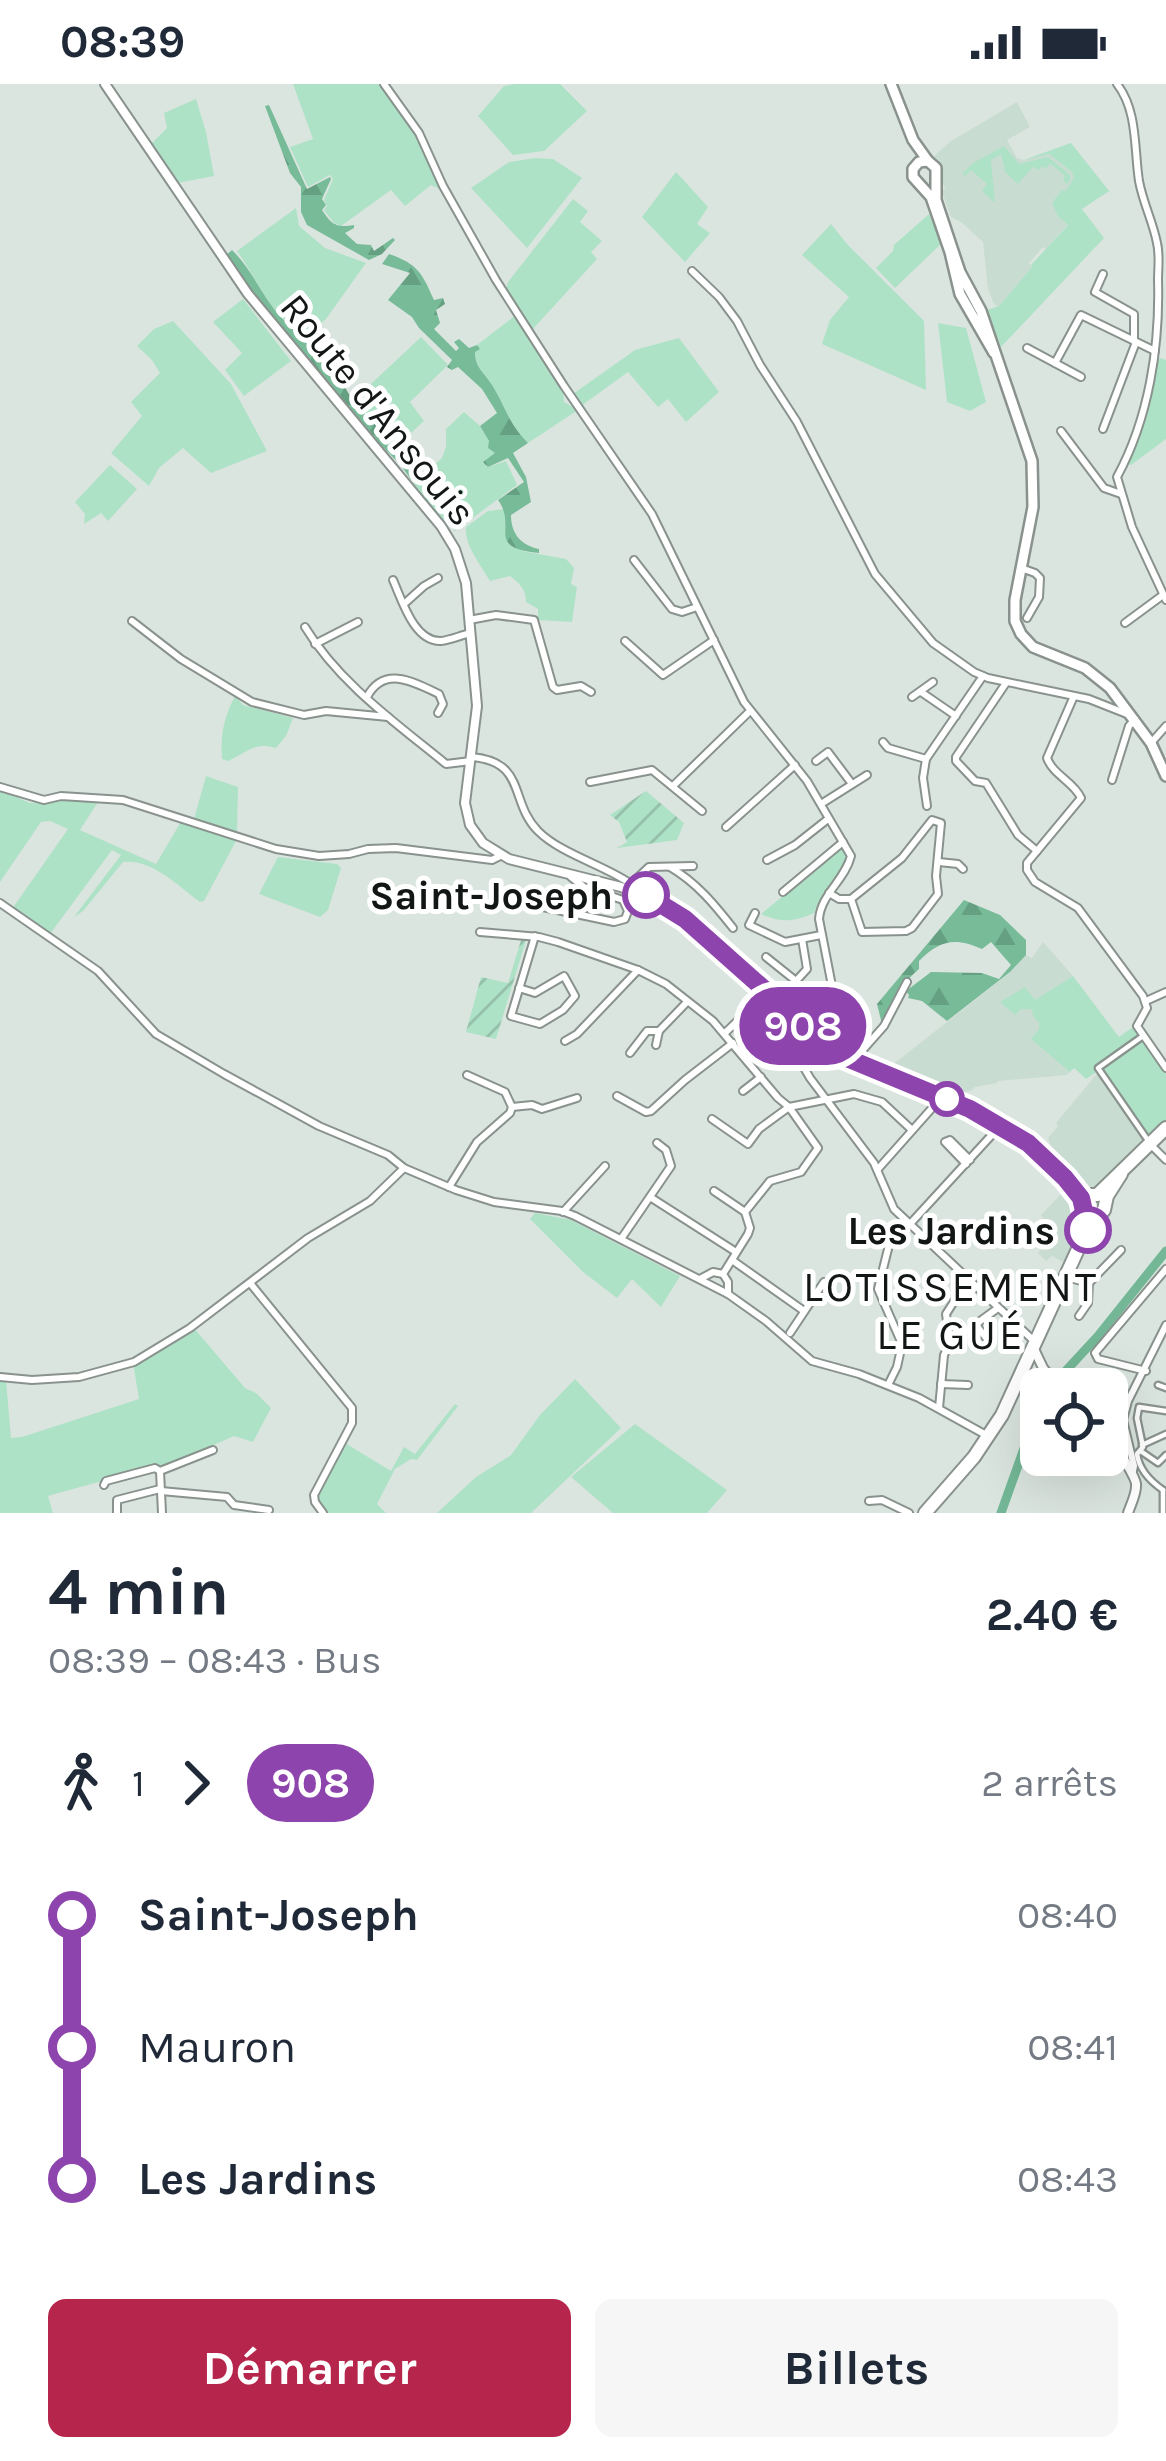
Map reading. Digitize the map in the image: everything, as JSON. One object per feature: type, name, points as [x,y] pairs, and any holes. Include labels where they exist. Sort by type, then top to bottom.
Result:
[{"type":"main road","points":[[891,84],[913,140],[937,168],[936,200],[1029,449],[1033,507],[1014,611],[1018,629],[1042,652],[1090,671],[1119,699],[1159,740],[1166,776]]},
{"type":"main road","points":[[913,140],[913,178],[932,201],[963,300],[994,353]]},
{"type":"main road","points":[[915,165],[928,161]]},
{"type":"main road","points":[[923,185],[935,181]]},
{"type":"main road","points":[[925,1513],[988,1437],[1048,1331],[1093,1204],[1166,1128]]},
{"type":"street","name":"Route d'Ansouis","points":[[105,84],[248,293],[452,541],[464,574],[477,701],[466,813],[475,834],[500,856]]},
{"type":"street","points":[[384,84],[418,133],[442,186],[496,280],[652,514],[750,712],[796,765],[851,856],[819,912],[842,1035],[861,1052]]},
{"type":"street","points":[[1117,84],[1131,107],[1141,190],[1158,248],[1159,311],[1141,420],[1117,477],[1132,526],[1164,597],[1125,623]]},
{"type":"street","points":[[692,271],[737,321],[797,422],[875,574],[933,643],[983,676],[1074,696],[1133,717],[1112,780]]},
{"type":"street","points":[[1103,274],[1094,292],[1134,314],[1135,342],[1111,422],[1103,429]]},
{"type":"street","points":[[1055,364],[1081,315],[1155,351]]},
{"type":"street","points":[[1027,349],[1081,377]]},
{"type":"street","points":[[1061,431],[1105,488],[1121,494]]},
{"type":"street","points":[[634,560],[672,609],[682,612],[697,607]]},
{"type":"street","points":[[1021,568],[1040,578],[1039,597],[1027,618]]},
{"type":"street","points":[[404,604],[438,578]]},
{"type":"street","points":[[393,580],[416,628],[431,640],[471,633]]},
{"type":"street","points":[[470,620],[496,615],[534,620],[553,687],[581,686],[591,692]]},
{"type":"street","points":[[132,621],[181,659],[252,702],[304,715],[326,711],[388,717]]},
{"type":"street","points":[[315,644],[358,622]]},
{"type":"street","points":[[305,627],[326,659],[446,764],[492,760],[506,770],[537,830],[674,910],[828,1048],[882,1074],[971,1106],[1031,1139],[1093,1204]]},
{"type":"street","points":[[625,641],[663,675],[714,640]]},
{"type":"street","points":[[927,806],[926,759],[983,676]]},
{"type":"street","points":[[367,697],[376,684],[400,678],[439,694],[443,704],[438,713]]},
{"type":"street","points":[[912,697],[933,682]]},
{"type":"street","points":[[1006,682],[956,761],[975,781],[986,783],[1018,835],[1037,851]]},
{"type":"street","points":[[921,692],[956,716]]},
{"type":"street","points":[[1074,696],[1047,758],[1081,798],[1027,863],[1027,870],[1035,882],[1078,908],[1146,1001],[1148,1008],[1137,1026],[1166,1068]]},
{"type":"street","points":[[1110,708],[1119,699]]},
{"type":"street","points":[[673,786],[750,712]]},
{"type":"street","points":[[1159,740],[1166,726]]},
{"type":"street","points":[[883,742],[888,748],[926,759]]},
{"type":"street","points":[[816,761],[828,752],[852,784]]},
{"type":"street","points":[[726,827],[796,765]]},
{"type":"street","points":[[590,782],[646,769],[702,811]]},
{"type":"street","points":[[821,804],[867,775]]},
{"type":"street","points":[[0,787],[44,800],[62,796],[123,800],[276,849],[319,856],[396,848],[492,860],[500,856],[631,887]]},
{"type":"street","points":[[767,860],[829,818]]},
{"type":"street","points":[[829,893],[850,899],[902,858],[932,820],[941,823],[938,894],[912,928],[862,932],[850,899]]},
{"type":"street","points":[[783,892],[843,842]]},
{"type":"street","points":[[938,861],[963,869]]},
{"type":"street","points":[[631,887],[643,870],[693,866]]},
{"type":"street","points":[[670,867],[709,897],[733,928]]},
{"type":"street","points":[[524,903],[614,922],[625,919],[628,910],[622,900],[569,875]]},
{"type":"street","points":[[0,903],[98,971],[156,1034],[320,1126],[449,1187],[494,1202],[563,1212],[728,1294],[812,1361],[888,1385],[988,1437]]},
{"type":"street","points":[[755,913],[749,925],[785,942],[821,934]]},
{"type":"street","points":[[480,932],[535,936],[638,970],[666,984],[713,1021],[789,1106],[818,1150],[801,1172],[765,1185],[746,1212]]},
{"type":"street","points":[[519,988],[535,993],[564,976],[575,996],[540,1024],[511,1016],[519,988],[535,936]]},
{"type":"street","points":[[766,957],[796,981],[807,970],[802,939]]},
{"type":"street","points":[[565,1041],[638,970]]},
{"type":"street","points":[[858,1064],[907,982]]},
{"type":"street","points":[[1146,1001],[1166,992]]},
{"type":"street","points":[[725,1034],[756,1004],[752,995]]},
{"type":"street","points":[[656,1046],[659,1031],[687,1002]]},
{"type":"street","points":[[783,1008],[777,1017],[782,1030],[878,1169],[891,1205],[1036,1346],[1042,1368],[1028,1365]]},
{"type":"street","points":[[630,1054],[647,1031],[659,1031]]},
{"type":"street","points":[[1143,1036],[1098,1072],[1166,1160]]},
{"type":"street","points":[[617,1096],[651,1111],[733,1043]]},
{"type":"street","points":[[449,1187],[476,1142],[512,1107],[505,1092],[467,1076]]},
{"type":"street","points":[[743,1091],[761,1077]]},
{"type":"street","points":[[712,1119],[748,1144],[789,1106],[854,1094],[882,1102],[911,1130]]},
{"type":"street","points":[[512,1107],[542,1109],[577,1098]]},
{"type":"street","points":[[971,1106],[1040,1154],[1093,1204]]},
{"type":"street","points":[[878,1169],[933,1107]]},
{"type":"street","points":[[888,1385],[902,1344],[878,1289],[890,1241],[1000,1126]]},
{"type":"street","points":[[620,1239],[671,1166],[666,1150],[657,1143]]},
{"type":"street","points":[[563,1212],[605,1166]]},
{"type":"street","points":[[0,1377],[79,1377],[134,1361],[166,1344],[308,1238],[370,1201],[404,1168]]},
{"type":"street","points":[[714,1191],[746,1212],[750,1228],[723,1274]]},
{"type":"street","points":[[650,1197],[804,1311]]},
{"type":"street","points":[[880,1201],[891,1205]]},
{"type":"street","points":[[1078,1316],[1088,1303],[1089,1283],[1121,1250]]},
{"type":"street","points":[[1146,1371],[1098,1359],[1095,1353],[1166,1269]]},
{"type":"street","points":[[700,1280],[713,1272],[723,1274],[728,1294]]},
{"type":"street","points":[[1066,1276],[1089,1283]]},
{"type":"street","points":[[790,1333],[824,1282]]},
{"type":"street","points":[[250,1283],[352,1408],[352,1424],[314,1495],[323,1513]]},
{"type":"street","points":[[950,1343],[946,1314],[955,1300]]},
{"type":"street","points":[[939,1408],[944,1355],[950,1343],[998,1308]]},
{"type":"street","points":[[976,1325],[990,1343]]},
{"type":"street","points":[[1128,1513],[1137,1477],[1124,1420],[1128,1401],[1166,1325]]},
{"type":"street","points":[[941,1384],[968,1384]]},
{"type":"street","points":[[1158,1385],[1166,1388]]},
{"type":"street","points":[[1166,1411],[1139,1407],[1136,1418],[1146,1457],[1158,1463],[1166,1455]]},
{"type":"street","points":[[1162,1513],[1165,1490],[1150,1480],[1137,1454],[1166,1435]]},
{"type":"street","points":[[160,1471],[213,1450]]},
{"type":"street","points":[[1128,1467],[1137,1477],[1150,1480]]},
{"type":"street","points":[[104,1485],[106,1480],[134,1473],[160,1471]]},
{"type":"street","points":[[160,1471],[162,1513]]},
{"type":"street","points":[[117,1513],[117,1500],[160,1490],[227,1497],[234,1505],[269,1510]]},
{"type":"street","points":[[869,1501],[882,1500],[909,1513]]},
{"type":"shaded area","points":[[1017,102],[1030,127],[1007,140],[1017,158],[1024,160],[1071,143],[1109,191],[1082,208],[1043,247],[998,307],[988,289],[983,242],[951,217],[942,192],[943,170],[933,157]]},
{"type":"shaded area","points":[[1043,942],[1073,976],[1035,1001],[1078,1062],[1067,1075],[998,1081],[957,1093],[889,1072],[1026,955],[1032,958]]},
{"type":"shaded area","points":[[1096,1075],[1131,1114],[1144,1139],[1092,1189],[1080,1184],[1054,1155],[1048,1138]]},
{"type":"shaded area","points":[[1065,1184],[1075,1197],[1081,1227],[1063,1262],[1052,1256],[1046,1261],[1038,1253],[1050,1239],[1039,1222]]},
{"type":"green space","points":[[293,84],[380,84],[416,133],[442,190],[431,185],[405,206],[391,190],[341,226],[334,223],[324,210],[333,179],[330,175],[308,187],[290,147],[313,139]]},
{"type":"green space","points":[[560,84],[587,111],[544,151],[513,155],[478,116],[504,86]]},
{"type":"green space","points":[[196,99],[214,176],[177,183],[151,144],[167,128],[164,113]]},
{"type":"green space","points":[[269,105],[307,189],[330,177],[322,210],[339,226],[354,225],[345,233],[374,251],[393,238],[382,254],[369,260],[307,225],[301,212],[301,187],[290,173],[265,106]]},
{"type":"green space","points":[[1071,143],[1109,191],[1082,209],[1104,238],[1001,347],[987,310],[999,306],[1068,225],[1052,203],[1074,178],[1049,154],[1024,160]]},
{"type":"green space","points":[[1004,146],[1019,164],[1048,157],[1070,175],[1070,181],[1066,184],[1065,176],[1050,163],[1046,169],[1033,167],[1018,184],[1005,172],[1001,154],[991,160],[995,203],[982,191],[987,184],[971,170],[962,174]]},
{"type":"green space","points":[[553,159],[582,178],[527,248],[471,188],[509,162]]},
{"type":"green space","points":[[676,172],[708,207],[697,224],[710,233],[685,262],[642,217]]},
{"type":"green space","points":[[573,199],[588,211],[580,222],[602,241],[591,252],[597,259],[532,330],[506,290],[508,282]]},
{"type":"green space","points":[[296,208],[299,226],[325,248],[366,263],[326,319],[307,335],[276,311],[237,251]]},
{"type":"green space","points":[[929,214],[942,243],[895,288],[876,268]]},
{"type":"green space","points":[[831,224],[924,321],[926,390],[822,344],[830,320],[849,297],[802,255]]},
{"type":"green space","points":[[232,250],[280,316],[328,358],[353,401],[419,467],[432,462],[411,480],[241,278],[225,256]]},
{"type":"green space","points":[[389,254],[418,271],[434,300],[443,298],[445,304],[436,310],[440,323],[434,329],[456,351],[454,342],[459,339],[469,348],[477,345],[478,366],[528,443],[513,453],[526,477],[531,502],[511,515],[511,522],[518,538],[539,553],[512,546],[505,535],[498,500],[524,482],[508,458],[488,467],[483,462],[495,453],[488,448],[480,426],[497,413],[482,389],[458,367],[447,367],[452,360],[412,317],[388,300],[410,273],[382,264]]},
{"type":"green space","points":[[243,299],[291,361],[244,396],[225,370],[242,353],[213,322]]},
{"type":"green space","points":[[516,315],[563,390],[564,402],[578,410],[528,443],[475,357],[477,345]]},
{"type":"green space","points":[[173,321],[231,384],[267,451],[211,473],[183,448],[159,468],[149,486],[111,453],[142,416],[131,402],[160,373],[137,346],[154,329]]},
{"type":"green space","points":[[938,323],[966,328],[986,402],[970,411],[947,402]]},
{"type":"green space","points":[[421,337],[448,365],[410,402],[424,421],[395,444],[354,400]]},
{"type":"green space","points":[[679,338],[719,392],[686,422],[668,399],[658,407],[628,372],[581,406],[573,394],[635,350]]},
{"type":"green space","points":[[1160,358],[1166,360],[1166,439],[1127,464],[1140,438]]},
{"type":"green space","points":[[464,412],[480,426],[496,453],[484,462],[488,467],[506,461],[517,485],[455,531],[413,483],[442,458],[446,429]]},
{"type":"green space","points":[[110,465],[137,489],[108,521],[101,513],[84,524],[85,514],[75,502]]},
{"type":"green space","points":[[505,509],[505,534],[522,551],[566,559],[574,568],[571,584],[577,587],[572,622],[538,620],[538,609],[526,602],[517,582],[510,576],[490,581],[478,562],[466,527],[488,511]]},
{"type":"green space","points":[[235,696],[243,705],[293,718],[276,748],[256,747],[228,761],[222,759],[224,726]]},
{"type":"green space","points":[[206,776],[238,787],[237,832],[194,819]]},
{"type":"green space","points":[[0,790],[30,803],[98,802],[80,830],[156,864],[182,820],[237,839],[204,901],[154,869],[123,862],[74,917],[121,855],[112,850],[50,934],[12,909],[68,829],[41,822],[0,882]]},
{"type":"green space","points":[[646,791],[684,823],[677,840],[617,848],[627,842],[619,822],[610,815]]},
{"type":"green space","points":[[842,847],[844,865],[814,913],[788,920],[761,914]]},
{"type":"green space","points":[[278,857],[341,868],[328,910],[320,917],[259,894]]},
{"type":"green space","points":[[964,900],[1000,915],[1026,940],[1026,955],[1010,972],[947,1021],[922,1001],[908,998],[906,991],[931,972],[982,973],[999,979],[1011,965],[991,942],[982,949],[956,942],[941,945],[919,961],[919,969],[882,1024],[877,1004]]},
{"type":"green space","points":[[522,937],[527,937],[496,1039],[466,1032],[481,977],[508,983]]},
{"type":"green space","points":[[1073,976],[1119,1037],[1133,1027],[1166,1074],[1166,1120],[1148,1134],[1098,1071],[1086,1079],[1074,1068],[1070,1072],[1031,1039],[1039,1029],[1032,1009],[1021,1009],[1015,1015],[1000,1002],[1025,987],[1035,1000]]},
{"type":"green space","points":[[535,1213],[571,1220],[680,1276],[661,1307],[632,1279],[617,1298],[583,1272],[530,1219]]},
{"type":"green space","points":[[193,1327],[245,1388],[271,1408],[253,1442],[234,1436],[162,1468],[48,1496],[53,1513],[0,1513],[0,1379],[6,1380],[11,1438],[22,1437],[139,1399],[133,1363]]},
{"type":"green space","points":[[575,1379],[621,1428],[531,1513],[437,1513],[476,1477],[511,1455]]},
{"type":"green space","points":[[458,1406],[417,1460],[395,1469],[377,1504],[386,1513],[326,1513],[317,1504],[314,1494],[345,1443],[391,1471],[404,1447],[415,1454]]},
{"type":"green space","points":[[635,1424],[727,1490],[707,1513],[613,1513],[571,1477]]},
{"type":"waterway","points":[[1068,1368],[1166,1251]]},
{"type":"waterway","points":[[1001,1513],[1020,1460]]},
{"type":"bus line","name":"908","points":[[646,895],[685,919],[837,1054],[970,1109],[1028,1143],[1077,1192],[1085,1213],[1084,1236],[1088,1230]]},
{"type":"place","name":"Saint-Joseph","points":[[646,895]]},
{"type":"place","name":"Les Jardins","points":[[1088,1230]]},
{"type":"district","name":"LOTISSEMENT LE GUÉ","points":[[951,1310]]}]
